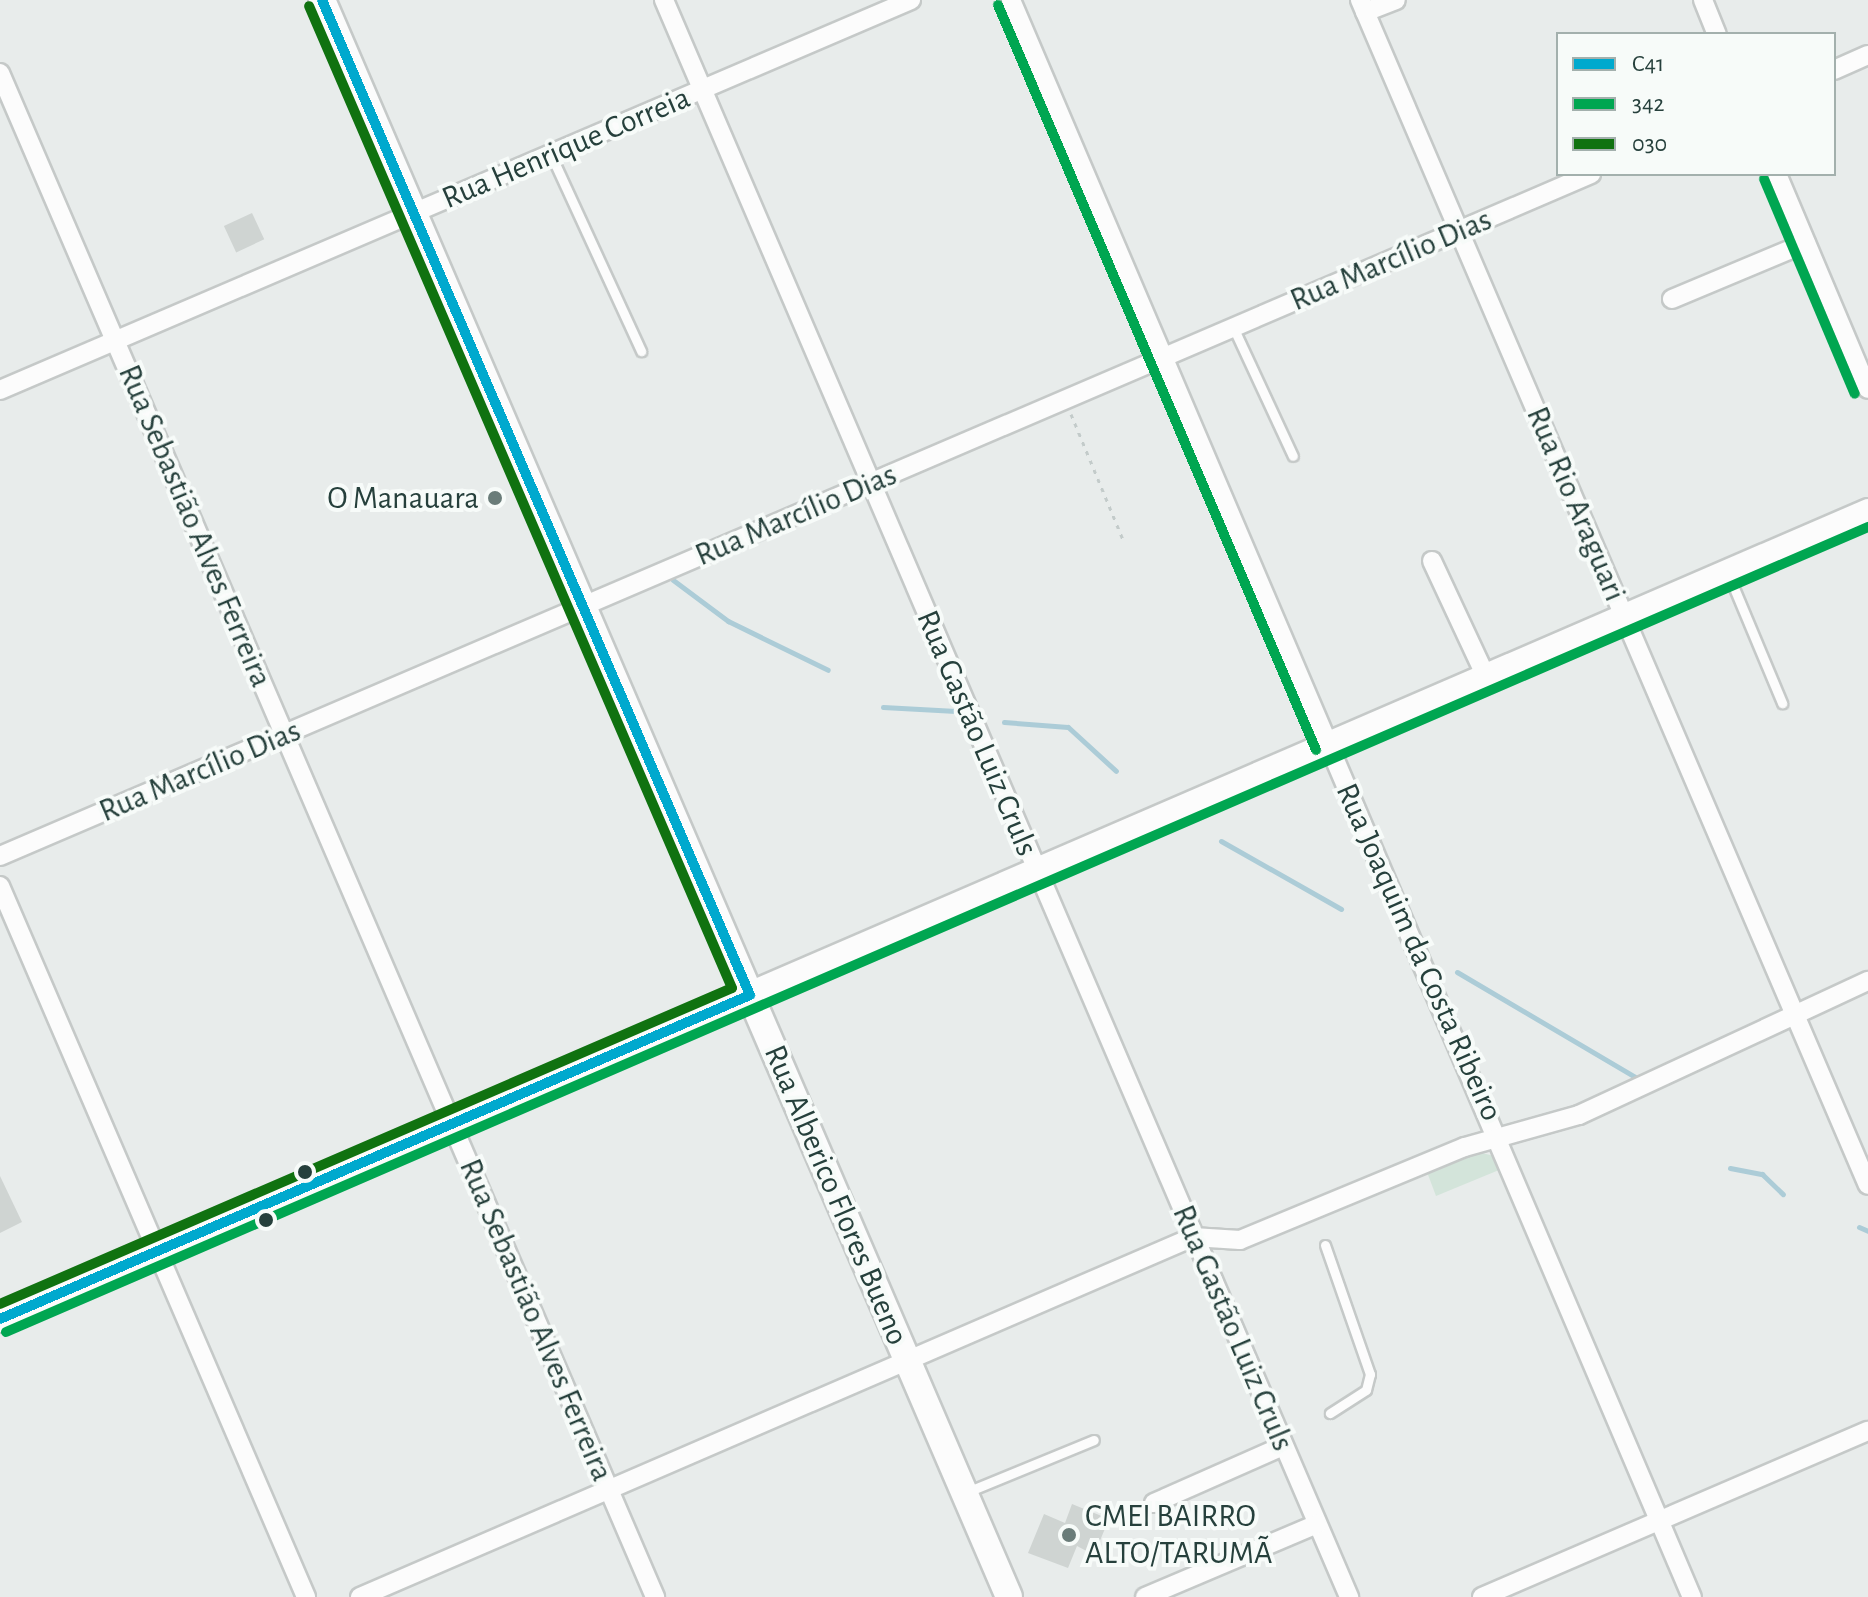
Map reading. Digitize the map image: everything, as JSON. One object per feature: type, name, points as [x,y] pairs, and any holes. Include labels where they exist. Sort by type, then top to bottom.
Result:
[{"type":"street","name":"Rua Alberico Flores Bueno","points":[[322,0],[1009,1597]]},
{"type":"street","name":"Rua Gastão Luiz Cruls","points":[[664,0],[1349,1597]]},
{"type":"street","name":"Rua Henrique Correia","points":[[0,390],[911,0]]},
{"type":"street","name":"Rua Joaquim da Costa Ribeiro","points":[[1011,0],[1499,1136],[1692,1597]]},
{"type":"street","points":[[1363,6],[1396,0]]},
{"type":"street","points":[[1703,0],[1716,32]]},
{"type":"street","name":"Rua Rio Araguari","points":[[1363,6],[1868,1185]]},
{"type":"street","points":[[1836,69],[1868,55]]},
{"type":"street","name":"Rua Sebastião Alves Ferreira","points":[[0,73],[655,1597]]},
{"type":"street","name":"Rua Marcílio Dias","points":[[0,856],[1586,176]]},
{"type":"street","points":[[1778,176],[1868,389]]},
{"type":"street","points":[[1672,299],[1806,243]]},
{"type":"street","points":[[0,1319],[1868,512]]},
{"type":"street","points":[[1432,561],[1486,677]]},
{"type":"street","points":[[0,886],[306,1597]]},
{"type":"street","points":[[360,1597],[1193,1237],[1240,1240],[1499,1136],[1600,1107],[1794,1013],[1868,981]]},
{"type":"street","points":[[1482,1597],[1868,1431]]},
{"type":"street","points":[[1154,1503],[1283,1446]]},
{"type":"street","points":[[1145,1597],[1317,1524]]},
{"type":"lane","points":[[551,155],[641,351]]},
{"type":"lane","points":[[1233,327],[1293,456]]},
{"type":"lane","points":[[1727,573],[1782,703]]},
{"type":"lane","points":[[1325,1245],[1370,1374],[1366,1390],[1330,1413]]},
{"type":"lane","points":[[964,1493],[1094,1440]]},
{"type":"path","points":[[1065,400],[1124,542]]},
{"type":"green space","points":[[1478,1152],[1494,1156],[1499,1170],[1436,1196],[1427,1172]]},
{"type":"building","points":[[252,213],[264,239],[236,252],[224,226]]},
{"type":"building","points":[[0,1176],[22,1222],[0,1233]]},
{"type":"building","name":"CMEI BAIRRO ALTO/TARUMÃ","points":[[1072,1504],[1109,1519],[1094,1555],[1077,1546],[1068,1568],[1028,1553],[1044,1514],[1065,1523]]},
{"type":"waterway","points":[[673,580],[728,621],[828,670]]},
{"type":"waterway","points":[[883,707],[956,711]]},
{"type":"waterway","points":[[1004,722],[1068,727],[1116,771]]},
{"type":"waterway","points":[[1221,841],[1341,909]]},
{"type":"waterway","points":[[1457,972],[1639,1079]]},
{"type":"waterway","points":[[1730,1168],[1762,1174],[1783,1194]]},
{"type":"waterway","points":[[1859,1227],[1868,1231]]},
{"type":"transit line","name":"C41","points":[[322,0],[750,995]]},
{"type":"transit line","name":"342","points":[[998,5],[1316,750]]},
{"type":"transit line","name":"030","points":[[0,1304],[732,988],[309,6]]},
{"type":"transit line","name":"342","points":[[1764,179],[1855,394]]},
{"type":"transit line","name":"342","points":[[6,1332],[1868,527]]},
{"type":"transit line","name":"C41","points":[[0,1319],[750,995]]},
{"type":"place","name":"O Manauara","points":[[495,498]]},
{"type":"place","name":"CMEI BAIRRO ALTO/TARUMÃ","points":[[1069,1535]]}]
